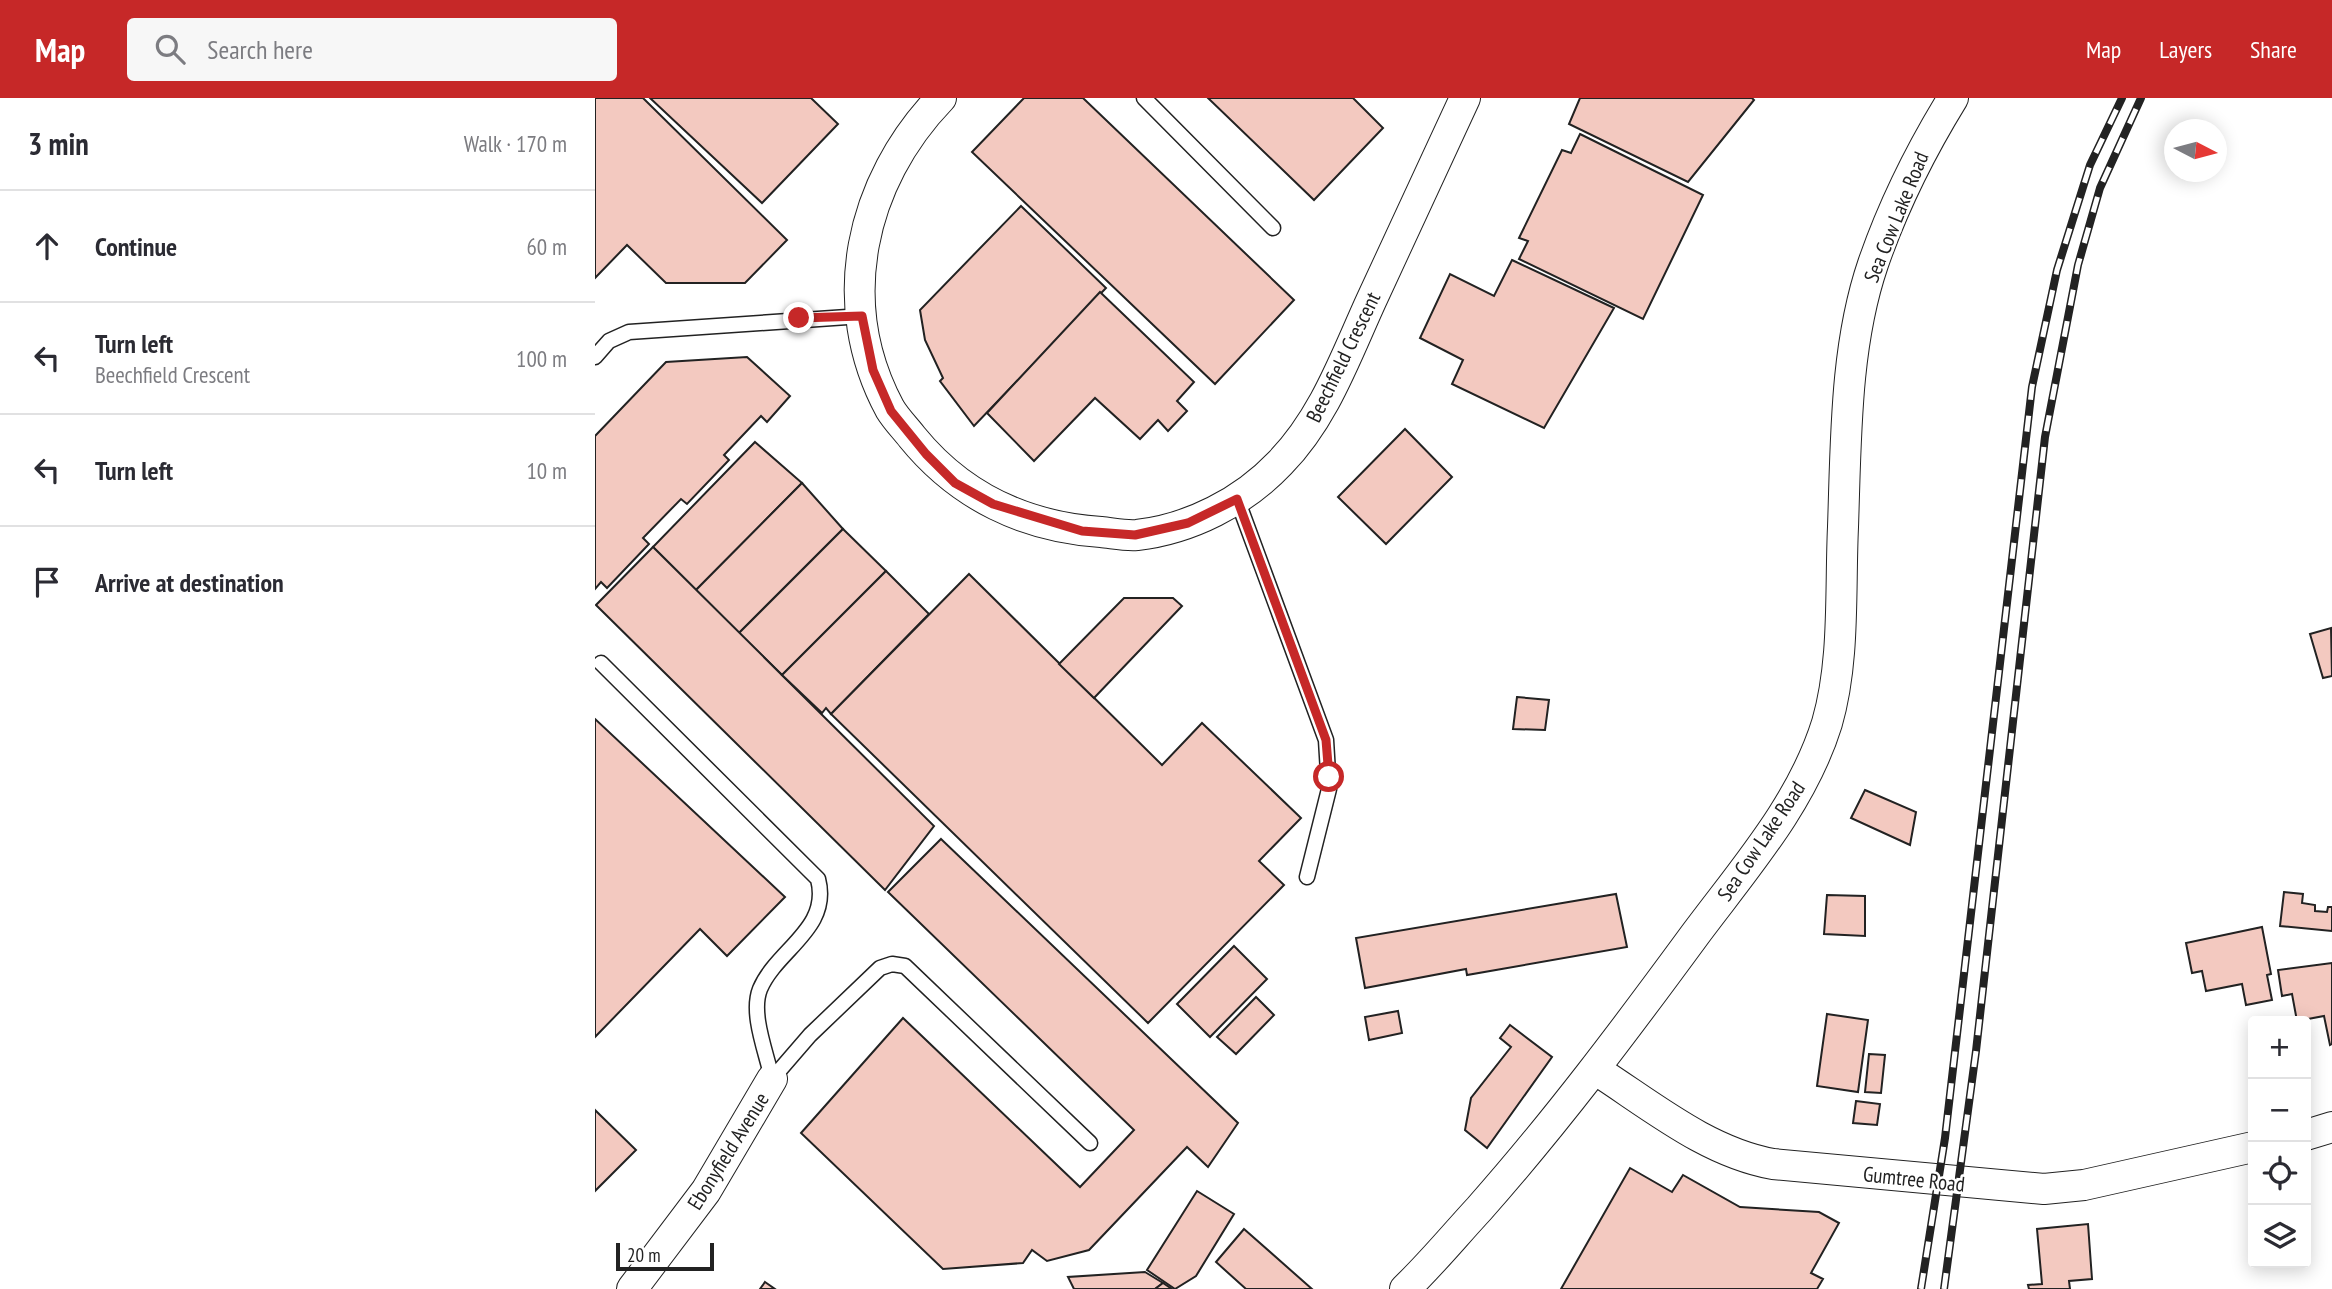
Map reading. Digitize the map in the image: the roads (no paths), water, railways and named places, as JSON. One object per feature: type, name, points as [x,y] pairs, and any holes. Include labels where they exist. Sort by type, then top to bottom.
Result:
[{"type":"street","name":"Beechfield Crescent","points":[[941,98],[921,119],[887,167],[867,226],[860,272],[862,316],[873,370],[891,411],[926,454],[955,483],[993,504],[1082,531],[1135,535],[1188,523],[1237,499],[1280,464],[1318,417],[1465,98]]},
{"type":"street","name":"Sea Cow Lake Road","points":[[1416,1286],[1596,1070],[1777,824],[1804,779],[1827,723],[1838,659],[1846,452],[1851,378],[1861,314],[1873,265],[1900,199],[1953,98]]},
{"type":"street","name":"Gumtree Road","points":[[1596,1070],[1711,1144],[1747,1160],[1773,1164],[2044,1189],[2084,1185],[2248,1148]]},
{"type":"street","name":"Ebonyfield Avenue","points":[[632,1289],[706,1191],[772,1079]]},
{"type":"street","points":[[2311,1133],[2332,1127]]},
{"type":"lane","points":[[1144,98],[1273,228]]},
{"type":"lane","points":[[595,357],[609,341],[629,332],[862,316]]},
{"type":"lane","points":[[1237,499],[1326,740],[1329,789],[1307,877]]},
{"type":"lane","points":[[601,663],[818,879],[821,891],[819,911],[760,989],[759,1018],[772,1079]]},
{"type":"lane","points":[[772,1079],[810,1035],[880,968],[892,964],[905,966],[1090,1143]]},
{"type":"railway","points":[[1921,1289],[1945,1138],[2032,387],[2057,270],[2090,165],[2122,98]]},
{"type":"railway","points":[[1944,1289],[1976,1051],[2045,437],[2078,265],[2100,188],[2141,98]]}]
